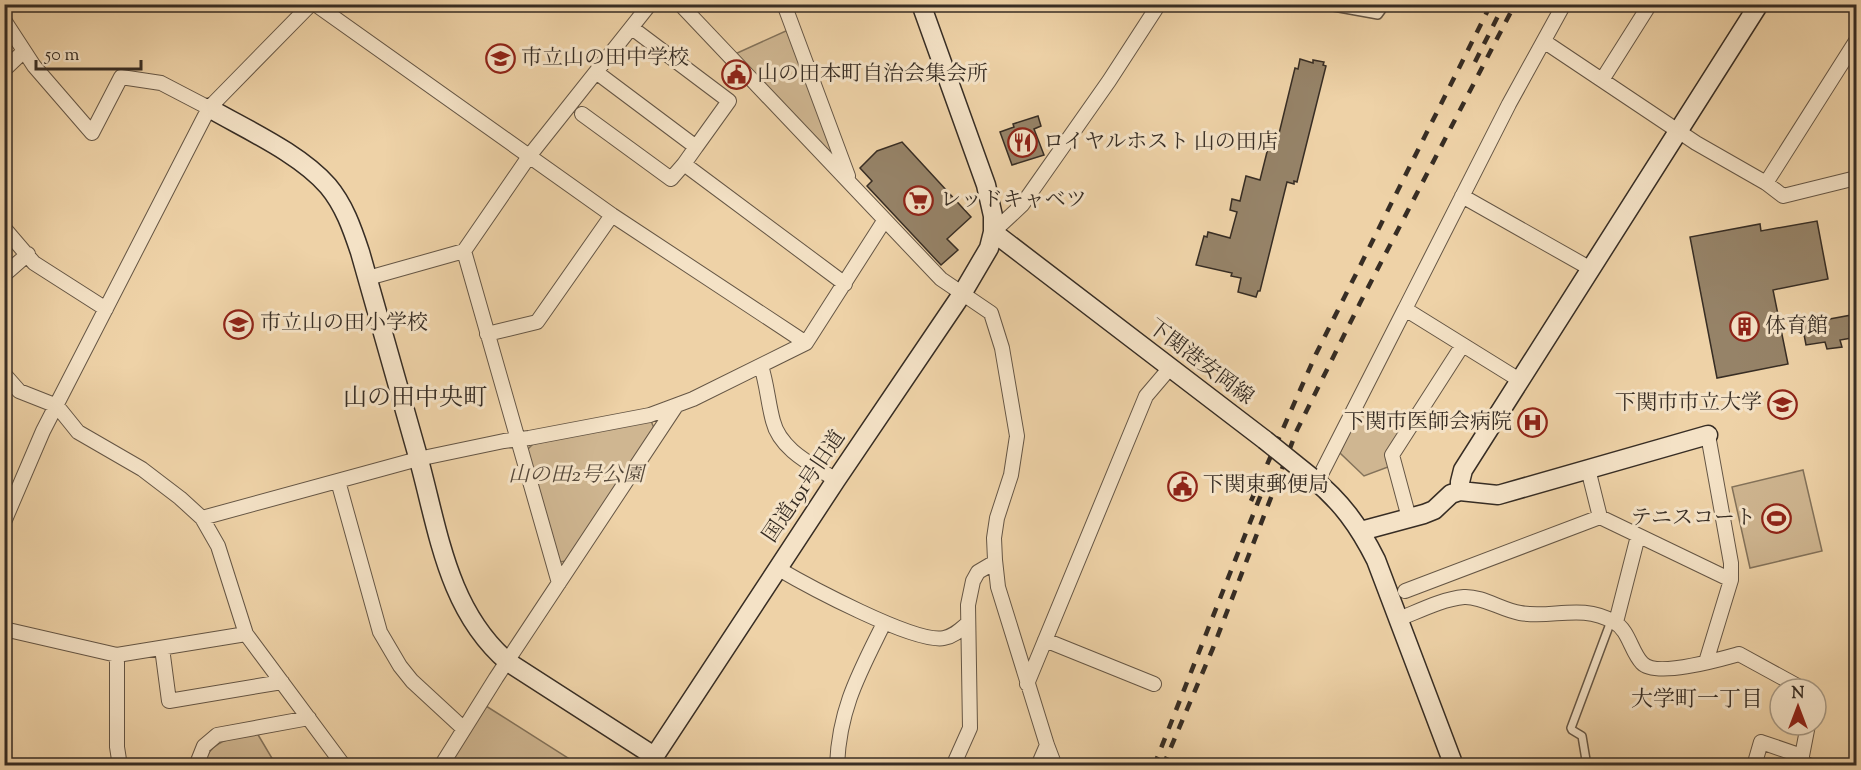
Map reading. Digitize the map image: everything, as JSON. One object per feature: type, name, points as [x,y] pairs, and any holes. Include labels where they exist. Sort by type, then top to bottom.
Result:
[{"type":"street","points":[[4,522],[43,431],[209,108],[313,4],[612,215],[806,343]]},
{"type":"street","points":[[368,278],[464,251],[530,155],[650,4]]},
{"type":"street","points":[[680,4],[941,279],[991,314],[1002,348],[1015,423],[1015,454],[997,518],[994,538],[998,587],[1027,684],[1055,765]]},
{"type":"street","points":[[784,4],[850,181]]},
{"type":"street","points":[[921,4],[992,204],[993,232]]},
{"type":"street","points":[[993,232],[1022,205],[1159,4]]},
{"type":"street","points":[[1314,479],[1536,52],[1545,42],[1564,4]]},
{"type":"street","points":[[1602,80],[1650,4]]},
{"type":"street","points":[[1460,491],[1463,470],[1759,4]]},
{"type":"street","points":[[4,20],[34,66],[92,133],[121,77],[161,83],[291,156],[328,186],[350,223],[368,278],[452,583],[475,627],[493,649],[508,662],[651,761]]},
{"type":"street","points":[[582,114],[671,179],[729,101],[632,28]]},
{"type":"street","points":[[1766,183],[1857,41]]},
{"type":"street","points":[[1545,42],[1696,143],[1766,183],[1783,196],[1857,178]]},
{"type":"street","points":[[4,70],[24,51]]},
{"type":"street","points":[[596,72],[696,147]]},
{"type":"street","points":[[684,164],[845,284]]},
{"type":"street","points":[[1462,195],[1591,269]]},
{"type":"street","points":[[488,334],[537,322],[612,215]]},
{"type":"street","points":[[202,518],[418,459],[650,415],[676,406],[806,343],[884,221]]},
{"type":"street","points":[[4,228],[34,263],[106,309]]},
{"type":"street","name":"国道191号旧道","points":[[651,761],[777,568],[962,294],[989,248],[993,232]]},
{"type":"street","name":"下関港安岡線","points":[[993,232],[1314,479],[1335,498],[1361,531],[1376,560],[1454,765]]},
{"type":"street","points":[[464,251],[559,583]]},
{"type":"street","points":[[4,275],[28,254]]},
{"type":"street","points":[[1404,309],[1521,381]]},
{"type":"street","points":[[1409,518],[1392,455],[1462,346]]},
{"type":"street","points":[[761,366],[777,434],[790,449],[836,480]]},
{"type":"street","points":[[1027,684],[1146,396],[1169,369]]},
{"type":"street","points":[[4,374],[19,391],[57,406],[78,432],[142,469],[202,518],[218,546],[246,634],[344,765]]},
{"type":"street","points":[[441,765],[676,406]]},
{"type":"street","points":[[1361,531],[1434,510],[1451,494],[1460,491],[1498,495],[1708,435],[1731,563],[1731,580],[1706,662]]},
{"type":"street","points":[[1588,469],[1599,516]]},
{"type":"street","points":[[338,481],[380,632],[400,666],[412,681],[464,729]]},
{"type":"street","points":[[1405,591],[1599,516],[1731,580]]},
{"type":"street","points":[[1613,621],[1638,536]]},
{"type":"street","points":[[952,765],[970,728],[967,624],[969,595],[978,572],[995,562]]},
{"type":"street","points":[[777,568],[808,586],[884,623],[930,639],[943,639],[958,632],[967,624]]},
{"type":"street","points":[[1399,619],[1455,598],[1468,597],[1523,614],[1574,612],[1594,615],[1613,621],[1645,665],[1650,668],[1673,668],[1739,654],[1781,677]]},
{"type":"street","points":[[837,765],[838,738],[850,696],[884,623]]},
{"type":"street","points":[[4,629],[117,655],[246,634]]},
{"type":"street","points":[[1045,640],[1154,684]]},
{"type":"street","points":[[162,648],[169,700],[282,681]]},
{"type":"street","points":[[117,655],[117,747],[120,765]]},
{"type":"street","points":[[196,765],[204,746],[217,735],[309,718]]},
{"type":"street","points":[[1754,765],[1761,742],[1806,761],[1807,737]]},
{"type":"street","points":[[1038,765],[1047,745]]},
{"type":"street","points":[[4,758],[6,765]]},
{"type":"lane","points":[[1253,4],[1277,4]]},
{"type":"lane","points":[[1317,4],[1378,15],[1386,4]]},
{"type":"lane","points":[[1587,765],[1582,736],[1571,728],[1613,621]]},
{"type":"green space","points":[[788,30],[832,150],[829,151],[735,54]]},
{"type":"green space","points":[[1358,412],[1401,432],[1389,452],[1388,467],[1364,476],[1340,453]]},
{"type":"green space","name":"山の田2号公園","points":[[651,421],[654,428],[567,561],[559,562],[527,450],[533,444]]},
{"type":"green space","name":"テニスコート","points":[[1803,470],[1822,551],[1750,568],[1732,487]]},
{"type":"green space","points":[[486,706],[579,765],[447,766]]},
{"type":"green space","points":[[257,733],[276,765],[202,766],[211,750],[217,745],[224,741]]},
{"type":"building","points":[[1300,59],[1313,63],[1313,60],[1324,62],[1323,65],[1326,66],[1297,182],[1294,181],[1294,184],[1287,182],[1260,291],[1256,297],[1238,292],[1241,278],[1231,276],[1232,273],[1196,265],[1204,236],[1207,237],[1208,232],[1230,238],[1237,212],[1230,210],[1232,199],[1240,201],[1246,176],[1260,180],[1268,148],[1275,150],[1295,68],[1298,69]]},
{"type":"building","name":"ロイヤルホスト 山の田店","points":[[1038,116],[1041,126],[1034,129],[1044,155],[1012,165],[1000,132],[1014,127],[1013,124]]},
{"type":"building","name":"レッドキャベツ","points":[[902,142],[971,217],[947,239],[958,250],[941,265],[867,186],[872,181],[860,168],[877,151]]},
{"type":"building","name":"体育館","points":[[1817,221],[1828,279],[1773,290],[1788,364],[1717,378],[1690,237],[1760,224],[1761,231]]},
{"type":"building","points":[[1857,314],[1857,337],[1840,340],[1842,347],[1827,349],[1825,342],[1806,345],[1802,324]]},
{"type":"railway","points":[[1251,501],[1316,354],[1491,4]]},
{"type":"railway","points":[[1475,62],[1504,4]]},
{"type":"railway","points":[[1163,766],[1213,648],[1297,430],[1515,4]]},
{"type":"railway","points":[[1154,766],[1262,492]]},
{"type":"place","name":"市立山の田中学校","points":[[500,59]]},
{"type":"place","name":"山の田本町自治会集会所","points":[[736,75]]},
{"type":"place","name":"ロイヤルホスト 山の田店","points":[[1022,143]]},
{"type":"place","name":"レッドキャベツ","points":[[919,201]]},
{"type":"place","name":"市立山の田小学校","points":[[239,324]]},
{"type":"place","name":"体育館","points":[[1744,327]]},
{"type":"place","name":"下関市市立大学","points":[[1783,404]]},
{"type":"place","name":"下関市医師会病院","points":[[1533,423]]},
{"type":"place","name":"下関東郵便局","points":[[1182,486]]},
{"type":"place","name":"テニスコート","points":[[1777,519]]},
{"type":"district","name":"山の田中央町","points":[[415,399]]},
{"type":"district","name":"大学町一丁目","points":[[1697,701]]}]
